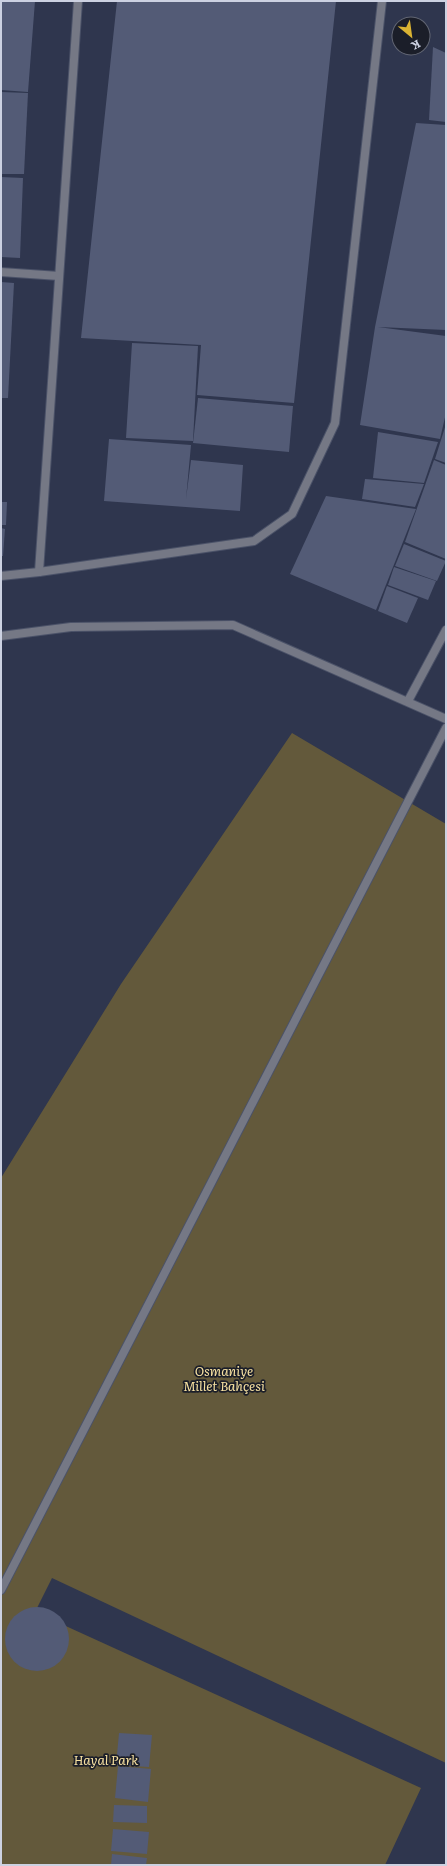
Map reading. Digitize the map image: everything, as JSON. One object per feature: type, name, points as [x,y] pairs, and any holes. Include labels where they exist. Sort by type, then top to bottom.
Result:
[{"type":"street","points":[[39,572],[78,1]]},
{"type":"street","points":[[1,576],[39,572],[254,541],[292,514],[336,423],[382,1]]},
{"type":"street","points":[[1,272],[59,276]]},
{"type":"street","points":[[1,636],[71,627],[233,625],[446,718]]},
{"type":"street","points":[[408,701],[446,630]]},
{"type":"street","points":[[1,1590],[446,728]]},
{"type":"green space","name":"Osmaniye Millet Bahçesi","points":[[292,733],[446,824],[446,1763],[52,1578],[35,1612],[421,1788],[385,1865],[1,1865],[1,1178],[121,984]]},
{"type":"building","points":[[1,1],[35,1],[28,92],[1,90]]},
{"type":"building","points":[[117,1],[336,1],[294,403],[197,395],[201,345],[81,338]]},
{"type":"building","points":[[433,47],[446,53],[446,122],[429,120]]},
{"type":"building","points":[[1,92],[28,93],[24,174],[1,174]]},
{"type":"building","points":[[416,123],[446,125],[446,330],[378,327],[446,336],[446,413],[440,439],[360,425],[375,327]]},
{"type":"building","points":[[1,177],[23,178],[20,258],[1,257]]},
{"type":"building","points":[[1,282],[14,283],[8,398],[1,398]]},
{"type":"building","points":[[132,343],[198,346],[193,441],[126,438]]},
{"type":"building","points":[[198,398],[293,406],[289,452],[193,443]]},
{"type":"building","points":[[446,424],[446,463],[435,459]]},
{"type":"building","points":[[378,432],[438,442],[424,483],[373,478]]},
{"type":"building","points":[[109,439],[191,445],[186,499],[191,460],[243,465],[240,511],[104,501]]},
{"type":"building","points":[[434,460],[446,465],[446,559],[405,542]]},
{"type":"building","points":[[365,479],[424,484],[415,507],[362,499]]},
{"type":"building","points":[[326,496],[416,509],[376,610],[290,574]]},
{"type":"building","points":[[1,502],[7,502],[6,525],[1,525]]},
{"type":"building","points":[[1,528],[5,529],[3,556],[1,556]]},
{"type":"building","points":[[404,544],[446,561],[437,581],[395,566]]},
{"type":"building","points":[[394,567],[436,581],[428,600],[388,585]]},
{"type":"building","points":[[387,586],[418,598],[407,623],[378,611]]},
{"type":"building","points":[[37,1607],[49,1609],[60,1616],[67,1627],[69,1639],[67,1651],[60,1662],[49,1669],[37,1671],[25,1669],[14,1662],[7,1651],[5,1639],[7,1627],[14,1616],[25,1609]]},
{"type":"building","points":[[119,1733],[152,1735],[149,1767],[116,1765]]},
{"type":"building","points":[[118,1766],[151,1769],[148,1802],[115,1798]]},
{"type":"building","points":[[114,1805],[147,1806],[147,1823],[113,1822]]},
{"type":"building","points":[[113,1829],[149,1832],[147,1854],[111,1851]]},
{"type":"building","points":[[112,1854],[147,1858],[146,1865],[111,1865]]},
{"type":"park label","name":"Hayal Park","points":[[106,1760]]}]
